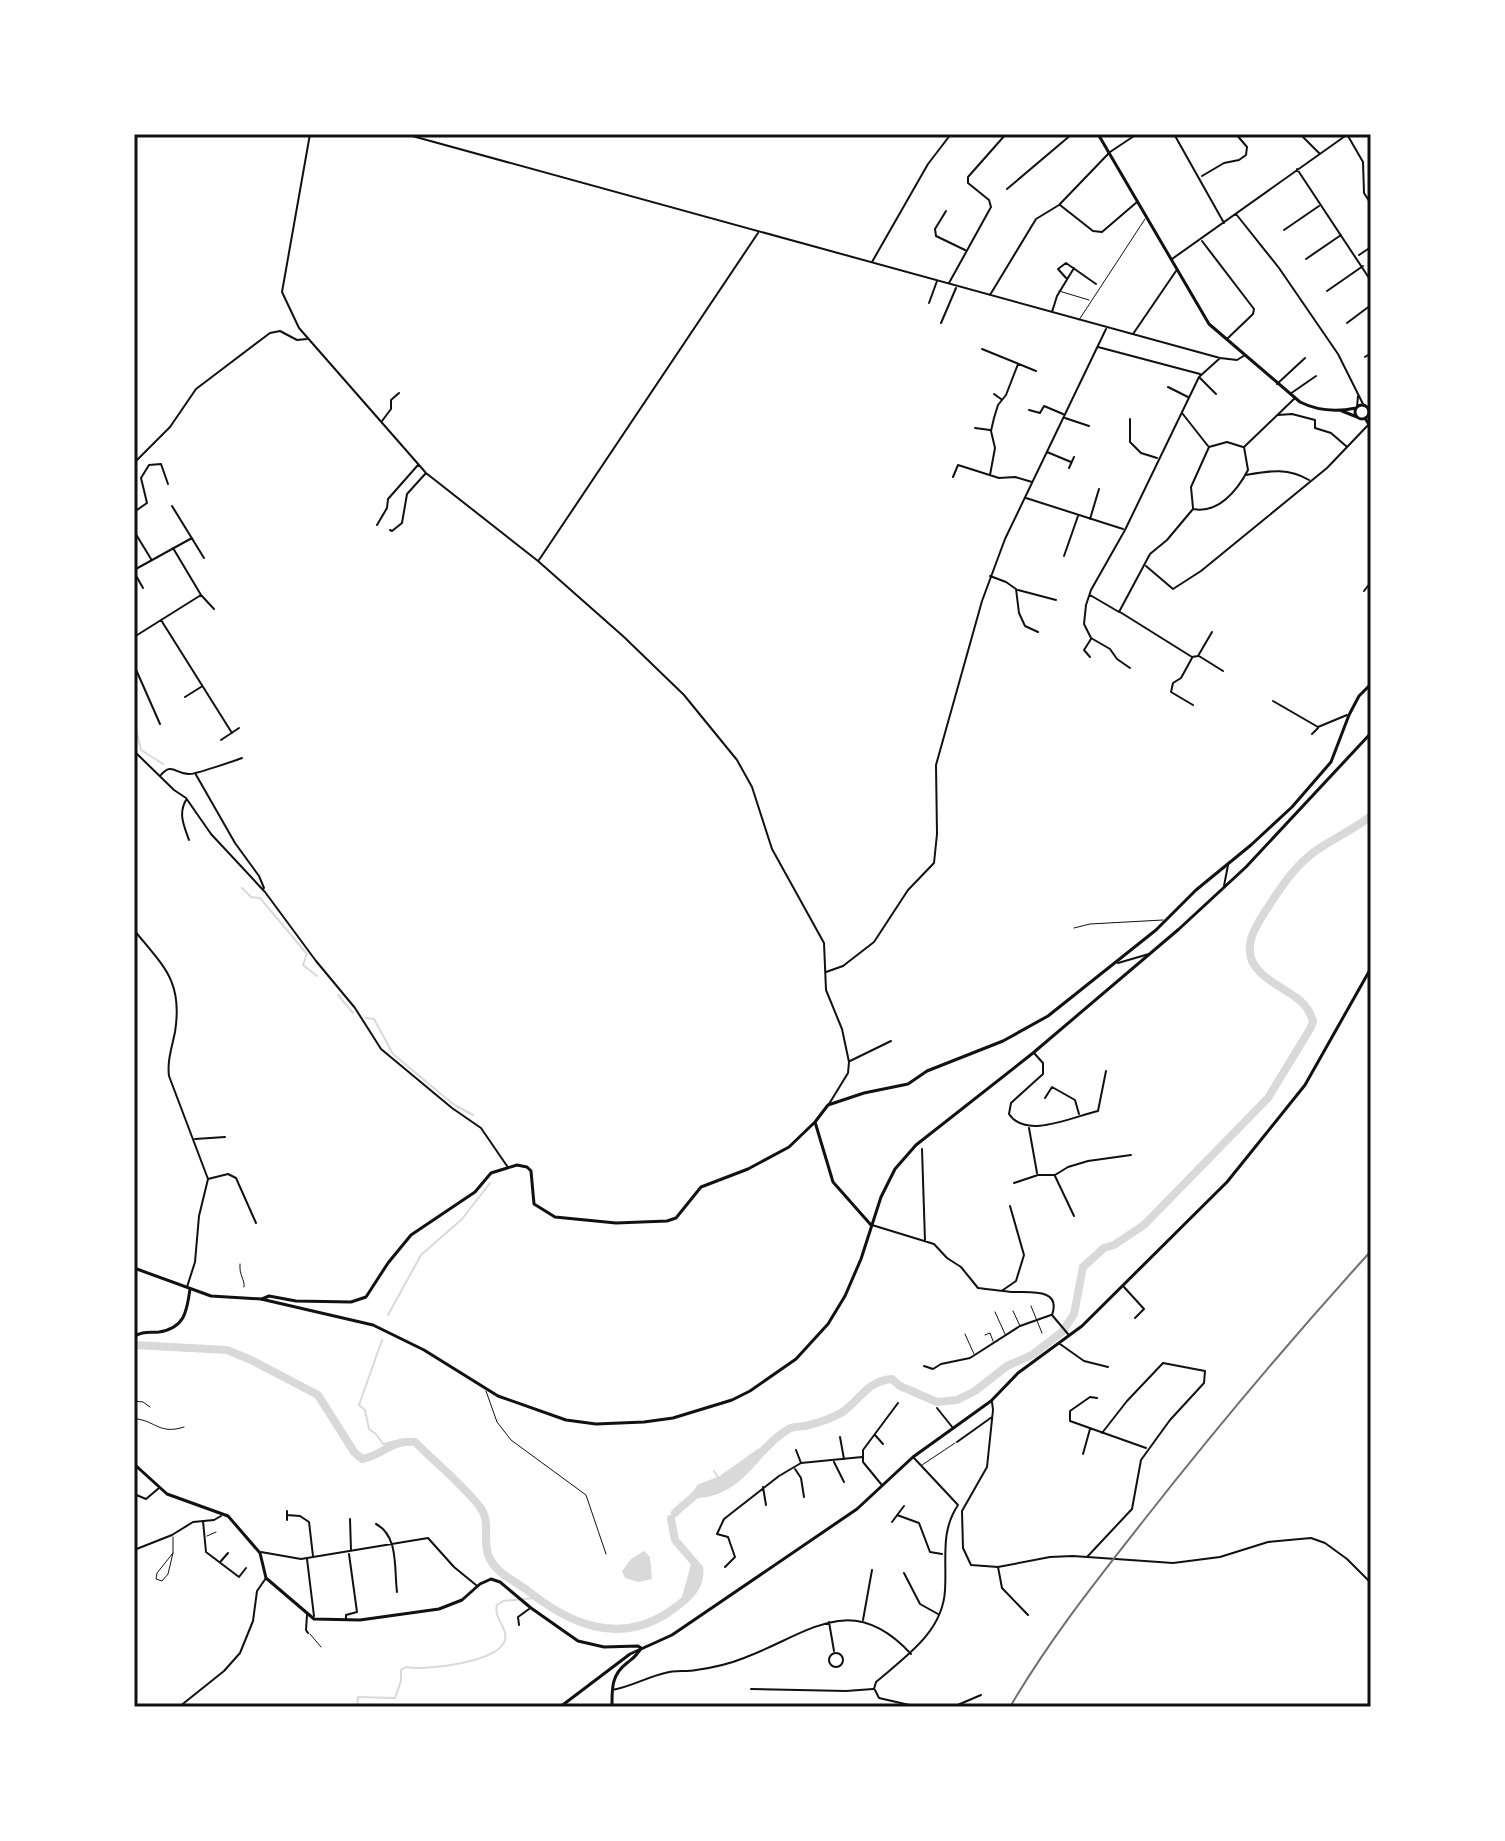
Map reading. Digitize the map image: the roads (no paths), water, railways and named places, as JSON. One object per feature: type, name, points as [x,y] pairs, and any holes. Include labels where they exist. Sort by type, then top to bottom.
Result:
[{"type":"street","points":[[261,1299],[269,1296],[296,1301],[351,1302],[366,1297],[411,1235],[475,1192],[491,1173],[517,1165],[531,1171],[534,1204],[549,1215],[616,1223],[676,1218],[701,1187],[768,1160],[789,1147],[828,1105],[848,1073],[849,1062],[842,1029],[826,990],[824,943],[772,849],[752,787],[737,760],[676,687],[624,637],[538,561],[426,473],[307,339],[282,292],[310,134]]},
{"type":"street","points":[[405,134],[1220,358],[1237,360],[1246,354]]},
{"type":"street","points":[[871,264],[938,148],[951,134]]},
{"type":"street","points":[[948,284],[991,207],[989,200],[968,183],[968,177],[1006,134]]},
{"type":"street","points":[[1007,189],[1072,134]]},
{"type":"street","points":[[1098,134],[1209,324],[1295,398],[1317,409],[1342,411],[1357,417]]},
{"type":"street","points":[[989,296],[1036,219],[1059,205],[1110,152],[1137,134]]},
{"type":"street","points":[[1174,134],[1224,223]]},
{"type":"street","points":[[1200,177],[1224,163],[1243,159],[1247,151],[1236,134]]},
{"type":"street","points":[[1171,260],[1348,134],[1363,162],[1364,193],[1371,204]]},
{"type":"street","points":[[1302,135],[1320,154]]},
{"type":"street","points":[[1297,169],[1371,281]]},
{"type":"street","points":[[1059,205],[1093,231],[1102,232],[1137,202]]},
{"type":"street","points":[[1284,230],[1320,205]]},
{"type":"street","points":[[946,211],[935,229],[936,236],[966,251]]},
{"type":"street","points":[[1145,565],[1173,589],[1201,571],[1327,468],[1370,425],[1367,410],[1338,354],[1279,268],[1236,214]]},
{"type":"street","points":[[538,561],[759,232]]},
{"type":"street","points":[[1306,259],[1341,235]]},
{"type":"street","points":[[1201,240],[1254,309],[1253,314],[1227,339]]},
{"type":"street","points":[[1357,256],[1371,247]]},
{"type":"street","points":[[1067,279],[1058,269],[1066,263],[1096,284]]},
{"type":"street","points":[[1327,291],[1363,266]]},
{"type":"street","points":[[1052,313],[1059,291],[1074,267]]},
{"type":"street","points":[[1133,334],[1177,270]]},
{"type":"street","points":[[929,303],[937,281]]},
{"type":"street","points":[[941,323],[957,287]]},
{"type":"street","points":[[1347,323],[1371,305]]},
{"type":"street","points":[[825,973],[843,966],[874,942],[908,890],[936,859],[936,765],[990,576],[1107,328]]},
{"type":"street","points":[[134,463],[170,427],[196,389],[270,333],[280,331],[297,340],[307,339]]},
{"type":"street","points":[[1097,347],[1200,376],[1216,394]]},
{"type":"street","points":[[982,349],[1036,371]]},
{"type":"street","points":[[1365,357],[1371,353]]},
{"type":"street","points":[[1130,668],[1087,632],[1084,615],[1089,595],[1125,530],[1200,376],[1220,358]]},
{"type":"street","points":[[1277,384],[1305,358]]},
{"type":"street","points":[[990,475],[995,448],[991,431],[998,405],[1018,364]]},
{"type":"street","points":[[1290,394],[1316,376]]},
{"type":"street","points":[[1300,377],[1305,384]]},
{"type":"street","points":[[1168,387],[1189,398]]},
{"type":"street","points":[[381,422],[391,409],[391,400],[399,393]]},
{"type":"street","points":[[994,394],[1002,400]]},
{"type":"street","points":[[1357,417],[1358,395]]},
{"type":"street","points":[[1244,447],[1295,398]]},
{"type":"street","points":[[1289,403],[1292,414]]},
{"type":"street","points":[[1029,410],[1040,413],[1044,406],[1089,426]]},
{"type":"street","points":[[1342,411],[1357,407],[1367,410]]},
{"type":"street","points":[[1357,417],[1367,410]]},
{"type":"street","points":[[1182,413],[1209,447]]},
{"type":"street","points":[[1277,416],[1292,414],[1315,420],[1315,428],[1331,433],[1347,447]]},
{"type":"street","points":[[1130,419],[1130,442],[1141,453],[1158,459]]},
{"type":"street","points":[[975,428],[991,431]]},
{"type":"street","points":[[1209,447],[1227,442],[1244,447]]},
{"type":"street","points":[[1119,612],[1155,548],[1167,540],[1193,509],[1191,487],[1209,447]]},
{"type":"street","points":[[1193,509],[1215,509],[1245,476],[1248,461],[1244,447]]},
{"type":"street","points":[[1047,452],[1071,462]]},
{"type":"street","points":[[1069,468],[1074,457]]},
{"type":"street","points":[[134,512],[147,503],[141,478],[149,465],[161,464],[168,484]]},
{"type":"street","points":[[377,525],[387,508],[388,499],[419,464]]},
{"type":"street","points":[[953,477],[958,465],[999,478],[1015,477],[1032,482]]},
{"type":"street","points":[[1245,476],[1273,470],[1293,472],[1310,481]]},
{"type":"street","points":[[390,530],[402,523],[407,494],[426,473]]},
{"type":"street","points":[[134,478],[141,478]]},
{"type":"street","points":[[1090,519],[1099,489]]},
{"type":"street","points":[[1025,498],[1125,530]]},
{"type":"street","points":[[172,506],[204,558]]},
{"type":"street","points":[[1064,556],[1078,515]]},
{"type":"street","points":[[134,531],[152,560]]},
{"type":"street","points":[[143,588],[134,571],[192,538]]},
{"type":"street","points":[[173,548],[201,595],[214,609]]},
{"type":"street","points":[[990,576],[1016,589],[1056,600]]},
{"type":"street","points":[[1364,591],[1371,582]]},
{"type":"street","points":[[1016,589],[1019,613],[1025,626],[1038,632]]},
{"type":"street","points":[[134,637],[201,595]]},
{"type":"street","points":[[1089,595],[1192,657],[1198,656],[1223,671]]},
{"type":"street","points":[[161,620],[232,733]]},
{"type":"street","points":[[1198,656],[1212,632]]},
{"type":"street","points":[[1083,657],[1091,638]]},
{"type":"street","points":[[1084,652],[1090,657]]},
{"type":"street","points":[[1192,657],[1181,678],[1173,683],[1171,692],[1193,705]]},
{"type":"street","points":[[1121,670],[1124,664]]},
{"type":"street","points":[[134,665],[160,724]]},
{"type":"street","points":[[828,1105],[864,1093],[908,1084],[927,1071],[1003,1041],[1048,1016],[1116,963],[1292,807],[1331,762],[1349,715],[1359,696],[1371,684]]},
{"type":"street","points":[[185,697],[202,687]]},
{"type":"street","points":[[1273,701],[1318,727]]},
{"type":"street","points":[[1312,734],[1318,727],[1349,715]]},
{"type":"street","points":[[221,740],[239,728]]},
{"type":"street","points":[[134,1268],[211,1296],[261,1299],[373,1325],[424,1350],[498,1396],[566,1420],[596,1424],[673,1418],[732,1400],[788,1365],[828,1324],[850,1284],[895,1169],[916,1145],[1033,1053],[1224,887],[1371,733]]},
{"type":"street","points":[[134,751],[159,777],[186,798],[211,834],[265,892],[355,1008],[381,1049],[481,1128],[508,1167]]},
{"type":"street","points":[[159,777],[171,768],[189,774],[242,758]]},
{"type":"street","points":[[195,773],[235,843],[259,876],[265,892]]},
{"type":"street","points":[[186,798],[181,814],[189,840]]},
{"type":"street","points":[[1224,887],[1228,865]]},
{"type":"street","points":[[134,930],[169,975],[176,991],[178,1009],[168,1069],[208,1179],[199,1216],[187,1313],[180,1323],[165,1330],[138,1333],[134,1337]]},
{"type":"street","points":[[1116,963],[1149,954]]},
{"type":"street","points":[[560,1707],[641,1648],[672,1635],[857,1509],[913,1457],[991,1401],[1018,1373],[1060,1344],[1227,1182],[1298,1095],[1371,968]]},
{"type":"street","points":[[849,1062],[891,1041]]},
{"type":"street","points":[[1033,1053],[1043,1063],[1043,1074],[1011,1103],[1009,1114],[1014,1121],[1029,1127],[1070,1120],[1098,1111],[1106,1071]]},
{"type":"street","points":[[1045,1098],[1052,1087],[1075,1100],[1080,1115]]},
{"type":"street","points":[[815,1122],[833,1182],[871,1225],[934,1244],[961,1267],[978,1288],[1043,1292],[1054,1305],[1052,1315]]},
{"type":"street","points":[[1029,1127],[1038,1175]]},
{"type":"street","points":[[195,1140],[225,1137]]},
{"type":"street","points":[[922,1149],[925,1243]]},
{"type":"street","points":[[1014,1183],[1038,1175],[1055,1175],[1088,1161],[1131,1155]]},
{"type":"street","points":[[208,1179],[228,1174],[236,1178],[256,1223]]},
{"type":"street","points":[[1055,1175],[1074,1216]]},
{"type":"street","points":[[1002,1291],[1016,1281],[1024,1255],[1010,1206]]},
{"type":"street","points":[[1123,1286],[1144,1309],[1135,1318]]},
{"type":"street","points":[[1052,1315],[1068,1334]]},
{"type":"street","points":[[924,1366],[933,1371],[941,1364],[961,1361],[1020,1326],[1052,1315]]},
{"type":"street","points":[[1060,1344],[1084,1361],[1108,1367]]},
{"type":"street","points":[[1087,1558],[1089,1552],[1132,1509],[1141,1460],[1204,1383],[1205,1371],[1163,1363],[1102,1433]]},
{"type":"street","points":[[1097,1398],[1086,1398],[1070,1411],[1070,1421],[1148,1448]]},
{"type":"street","points":[[991,1401],[993,1417],[987,1467],[962,1511],[963,1548],[969,1563],[974,1566],[998,1567],[1050,1557],[1173,1563],[1220,1557],[1268,1542],[1311,1538],[1325,1543],[1347,1559],[1371,1583]]},
{"type":"street","points":[[881,1484],[866,1467],[862,1457],[865,1444],[898,1403]]},
{"type":"street","points":[[937,1408],[953,1429]]},
{"type":"street","points":[[942,1414],[948,1409]]},
{"type":"street","points":[[957,1442],[993,1417]]},
{"type":"street","points":[[1083,1454],[1090,1429]]},
{"type":"street","points":[[874,1434],[883,1444]]},
{"type":"street","points":[[840,1437],[844,1460]]},
{"type":"street","points":[[796,1450],[801,1463]]},
{"type":"street","points":[[725,1567],[735,1557],[728,1537],[717,1534],[724,1519],[763,1487],[801,1463],[862,1457]]},
{"type":"street","points":[[913,1457],[962,1511]]},
{"type":"street","points":[[834,1461],[844,1482]]},
{"type":"street","points":[[134,1464],[159,1488],[180,1500],[223,1513],[260,1553],[265,1580],[314,1619],[346,1620],[439,1609],[462,1600],[486,1581],[496,1580],[586,1645],[641,1648]]},
{"type":"street","points":[[795,1468],[801,1478],[804,1497]]},
{"type":"street","points":[[763,1487],[766,1505]]},
{"type":"street","points":[[134,1494],[146,1499],[159,1488]]},
{"type":"street","points":[[918,1707],[878,1700],[874,1689],[876,1682],[911,1654],[934,1625],[945,1590],[943,1554],[949,1524],[958,1505]]},
{"type":"street","points":[[892,1522],[904,1506]]},
{"type":"street","points":[[134,1550],[172,1535],[193,1522],[216,1519],[223,1513]]},
{"type":"street","points":[[897,1515],[919,1523],[930,1552],[943,1554]]},
{"type":"street","points":[[287,1516],[300,1516],[307,1520],[313,1557]]},
{"type":"street","points":[[202,1519],[206,1552],[239,1577],[246,1568]]},
{"type":"street","points":[[346,1620],[346,1615],[357,1612],[350,1551],[350,1519]]},
{"type":"street","points":[[375,1523],[388,1533],[392,1544],[397,1592]]},
{"type":"street","points":[[260,1553],[291,1559],[307,1558],[428,1538],[454,1567],[478,1586]]},
{"type":"street","points":[[220,1563],[228,1553]]},
{"type":"street","points":[[307,1558],[314,1619]]},
{"type":"street","points":[[998,1567],[1002,1588],[1028,1615]]},
{"type":"street","points":[[862,1621],[872,1570]]},
{"type":"street","points":[[904,1573],[920,1604],[939,1614]]},
{"type":"street","points":[[179,1707],[224,1671],[240,1653],[253,1621],[257,1591],[265,1580]]},
{"type":"street","points":[[511,1618],[531,1608]]},
{"type":"street","points":[[307,1615],[308,1633]]},
{"type":"street","points":[[518,1617],[519,1625]]},
{"type":"street","points":[[612,1690],[665,1673],[698,1670],[742,1659],[829,1621],[862,1621],[879,1627],[897,1639],[911,1654]]},
{"type":"street","points":[[829,1621],[835,1653]]},
{"type":"street","points":[[612,1707],[613,1678],[641,1648]]},
{"type":"street","points":[[751,1689],[874,1689]]},
{"type":"street","points":[[953,1707],[981,1695]]},
{"type":"lane","points":[[1079,320],[1146,217]]},
{"type":"lane","points":[[1059,291],[1089,300]]},
{"type":"lane","points":[[1074,928],[1090,924],[1165,921]]},
{"type":"lane","points":[[240,1264],[239,1275],[245,1283],[244,1287]]},
{"type":"lane","points":[[244,1292],[244,1298]]},
{"type":"lane","points":[[1031,1306],[1042,1333]]},
{"type":"lane","points":[[1013,1311],[1020,1326]]},
{"type":"lane","points":[[995,1312],[1005,1334]]},
{"type":"lane","points":[[985,1335],[990,1333],[993,1342]]},
{"type":"lane","points":[[965,1334],[975,1355]]},
{"type":"lane","points":[[485,1389],[497,1422],[511,1440],[586,1495],[606,1554]]},
{"type":"lane","points":[[488,1402],[498,1396]]},
{"type":"lane","points":[[134,1401],[150,1407]]},
{"type":"lane","points":[[134,1422],[141,1418],[161,1429],[184,1427]]},
{"type":"lane","points":[[921,1465],[957,1442]]},
{"type":"lane","points":[[204,1536],[216,1532]]},
{"type":"lane","points":[[172,1535],[173,1553],[168,1574],[162,1581],[156,1579],[157,1573],[173,1553]]},
{"type":"lane","points":[[308,1633],[321,1647]]},
{"type":"waterway","points":[[134,721],[141,750],[163,764]]},
{"type":"waterway","points":[[698,1494],[726,1486],[787,1430],[841,1413],[876,1383],[892,1379],[900,1386],[937,1402],[957,1400],[975,1391],[1007,1366],[1032,1355],[1062,1332],[1074,1314],[1083,1267],[1104,1248],[1144,1225],[1268,1098],[1310,1029],[1313,1022],[1305,1005],[1268,979],[1254,964],[1250,954],[1252,935],[1278,891],[1302,862],[1371,816]]},
{"type":"waterway","points":[[242,888],[251,897],[260,898],[307,954],[303,965],[317,976]]},
{"type":"waterway","points":[[338,995],[353,1013]]},
{"type":"waterway","points":[[366,1018],[374,1019],[393,1054],[453,1104],[473,1115]]},
{"type":"waterway","points":[[388,1315],[421,1255],[462,1219],[490,1183]]},
{"type":"waterway","points":[[382,1340],[359,1405],[365,1410],[369,1429],[383,1444],[397,1441]]},
{"type":"waterway","points":[[134,1345],[227,1350],[251,1360],[318,1395],[354,1452],[362,1459],[392,1445],[415,1442],[457,1481],[484,1513],[487,1553],[497,1569],[559,1612],[593,1626],[611,1629],[647,1623],[666,1614],[690,1595],[698,1583],[699,1568],[675,1540],[671,1519]]},
{"type":"waterway","points":[[675,1513],[700,1488],[721,1480],[759,1453]]},
{"type":"waterway","points":[[714,1471],[720,1480]]},
{"type":"waterway","points":[[686,1597],[695,1565]]},
{"type":"waterway","points":[[357,1707],[358,1697],[395,1698],[401,1670],[406,1667],[429,1668],[461,1663],[500,1648],[505,1635],[497,1605],[503,1601],[535,1598]]},
{"type":"railway","points":[[1010,1707],[1057,1634],[1144,1520],[1255,1383],[1371,1251]]}]
